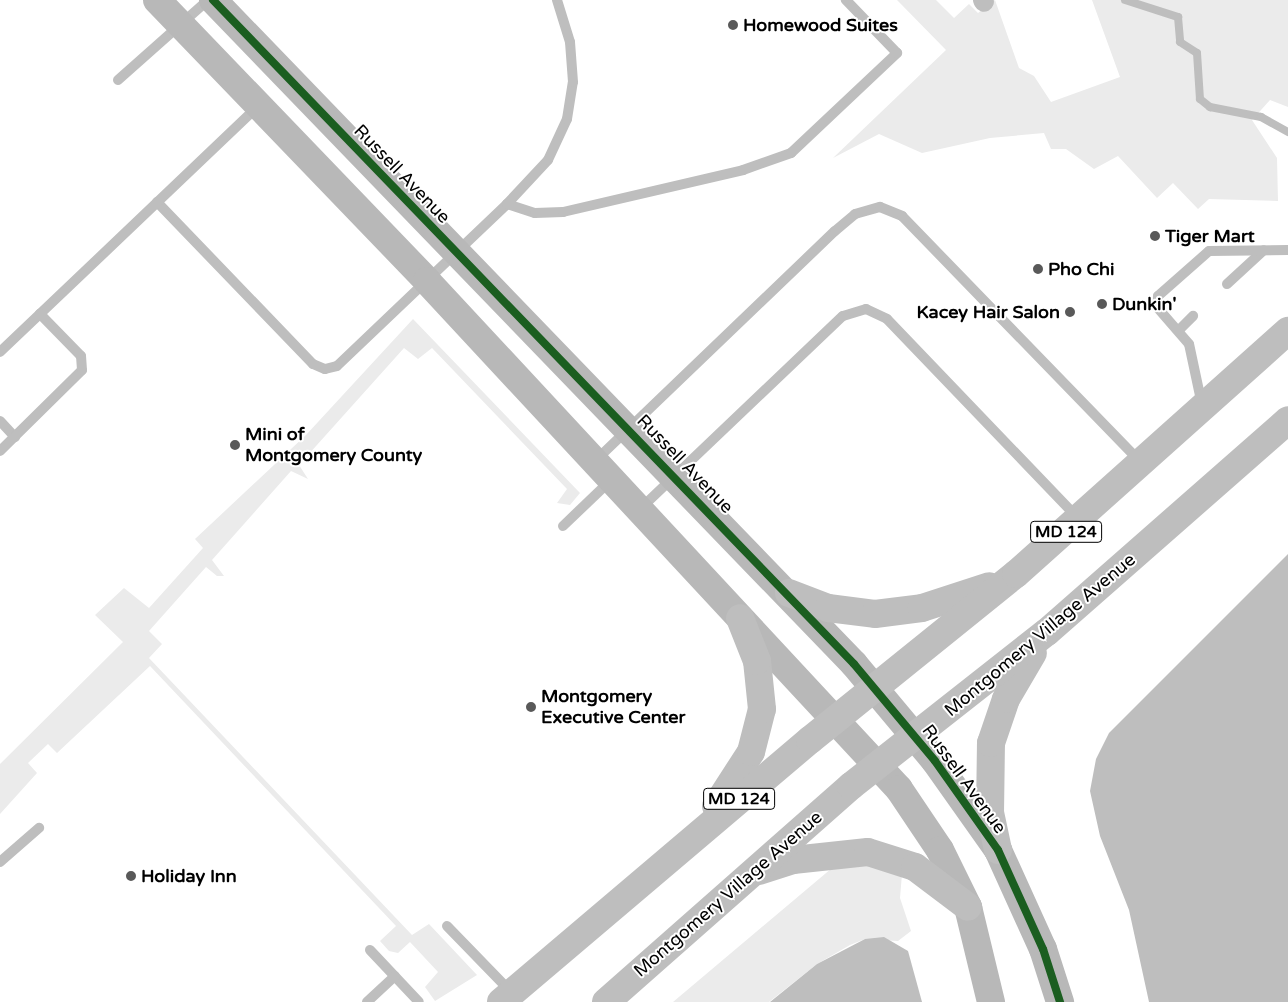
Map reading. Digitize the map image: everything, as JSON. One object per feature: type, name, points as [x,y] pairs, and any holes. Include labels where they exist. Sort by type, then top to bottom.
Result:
[{"type":"main road","name":"MD 124","points":[[506,997],[688,841],[1016,574],[1142,464],[1288,331]]},
{"type":"main road","name":"Montgomery Village Avenue","points":[[606,1002],[746,876],[877,766],[1048,632],[1288,420]]},
{"type":"main road","points":[[789,593],[828,608],[875,614],[949,601],[1016,574]]},
{"type":"main road","points":[[688,841],[725,795],[751,752],[762,709],[757,661],[740,618]]},
{"type":"main road","points":[[998,850],[990,813],[991,743],[1018,674],[1048,632]]},
{"type":"main road","points":[[746,876],[792,860],[868,852],[915,867],[968,907]]},
{"type":"street","points":[[157,0],[427,281],[899,789],[940,850],[968,907],[991,1002]]},
{"type":"street","name":"Russell Avenue","points":[[213,0],[789,593],[874,688],[915,737],[998,850],[1044,949],[1060,1002]]},
{"type":"lane","points":[[118,80],[178,22],[208,0]]},
{"type":"lane","points":[[157,202],[318,368],[337,366],[507,204],[548,160],[567,119],[572,61],[556,0]]},
{"type":"lane","points":[[507,204],[534,213],[563,212],[743,170],[791,153],[897,52],[846,0]]},
{"type":"lane","points":[[0,352],[259,106]]},
{"type":"lane","points":[[563,526],[603,471],[629,428],[855,214],[880,208],[902,216],[1142,464]]},
{"type":"lane","points":[[1227,284],[1264,250]]},
{"type":"lane","points":[[1202,408],[1189,344],[1155,301],[1172,282],[1210,251],[1288,250]]},
{"type":"lane","points":[[640,509],[843,316],[866,309],[887,319],[1079,520]]},
{"type":"lane","points":[[0,451],[82,370],[81,356],[40,314]]},
{"type":"lane","points":[[1179,330],[1193,316]]},
{"type":"lane","points":[[0,421],[15,437]]},
{"type":"lane","points":[[0,862],[39,828]]},
{"type":"lane","points":[[447,926],[506,997]]},
{"type":"lane","points":[[370,950],[419,1002]]},
{"type":"lane","points":[[367,1002],[395,976]]},
{"type":"shaded area","points":[[897,0],[936,0],[954,18],[969,4],[978,13],[995,0],[1019,68],[1034,76],[1051,102],[1120,77],[1092,0],[1288,0],[1288,107],[1270,100],[1252,120],[1277,158],[1278,201],[1209,199],[1198,209],[1173,183],[1157,198],[1118,156],[1094,169],[1066,149],[1051,149],[1044,133],[990,138],[922,153],[879,134],[833,158],[946,50]]},
{"type":"shaded area","points":[[413,319],[580,493],[570,505],[557,503],[567,489],[432,348],[418,359],[404,348],[299,465],[308,479],[291,471],[212,560],[224,576],[217,576],[206,567],[149,631],[162,644],[149,658],[412,935],[429,924],[477,975],[435,1001],[425,987],[438,972],[410,942],[398,953],[389,951],[380,941],[396,926],[150,666],[57,753],[48,744],[28,763],[37,773],[0,814],[0,764],[123,642],[95,615],[124,588],[149,608],[203,548],[195,539],[306,435]]},
{"type":"shaded area","points":[[1288,554],[1288,1002],[1149,1002],[1129,910],[1100,836],[1090,791],[1096,759],[1109,733]]},
{"type":"shaded area","points":[[866,865],[902,874],[900,898],[911,931],[898,941],[865,939],[850,945],[817,964],[769,1002],[673,1002],[832,868]]},
{"type":"shaded area","points":[[884,937],[908,951],[922,1002],[770,1002],[817,964],[865,939]]},
{"type":"waterway","points":[[1125,0],[1178,17],[1180,42],[1197,53],[1200,99],[1210,107],[1261,117],[1288,132]]},
{"type":"cycle path","points":[[213,0],[854,664],[935,761],[998,850],[1043,949],[1060,1002]]},
{"type":"place","name":"Homewood Suites","points":[[733,25]]},
{"type":"place","name":"Tiger Mart","points":[[1155,236]]},
{"type":"place","name":"Pho Chi","points":[[1038,269]]},
{"type":"place","name":"Dunkin'","points":[[1102,304]]},
{"type":"place","name":"Kacey Hair Salon","points":[[1070,312]]},
{"type":"place","name":"Mini of Montgomery County","points":[[235,445]]},
{"type":"place","name":"Montgomery Executive Center","points":[[531,707]]},
{"type":"place","name":"Holiday Inn","points":[[131,876]]}]
